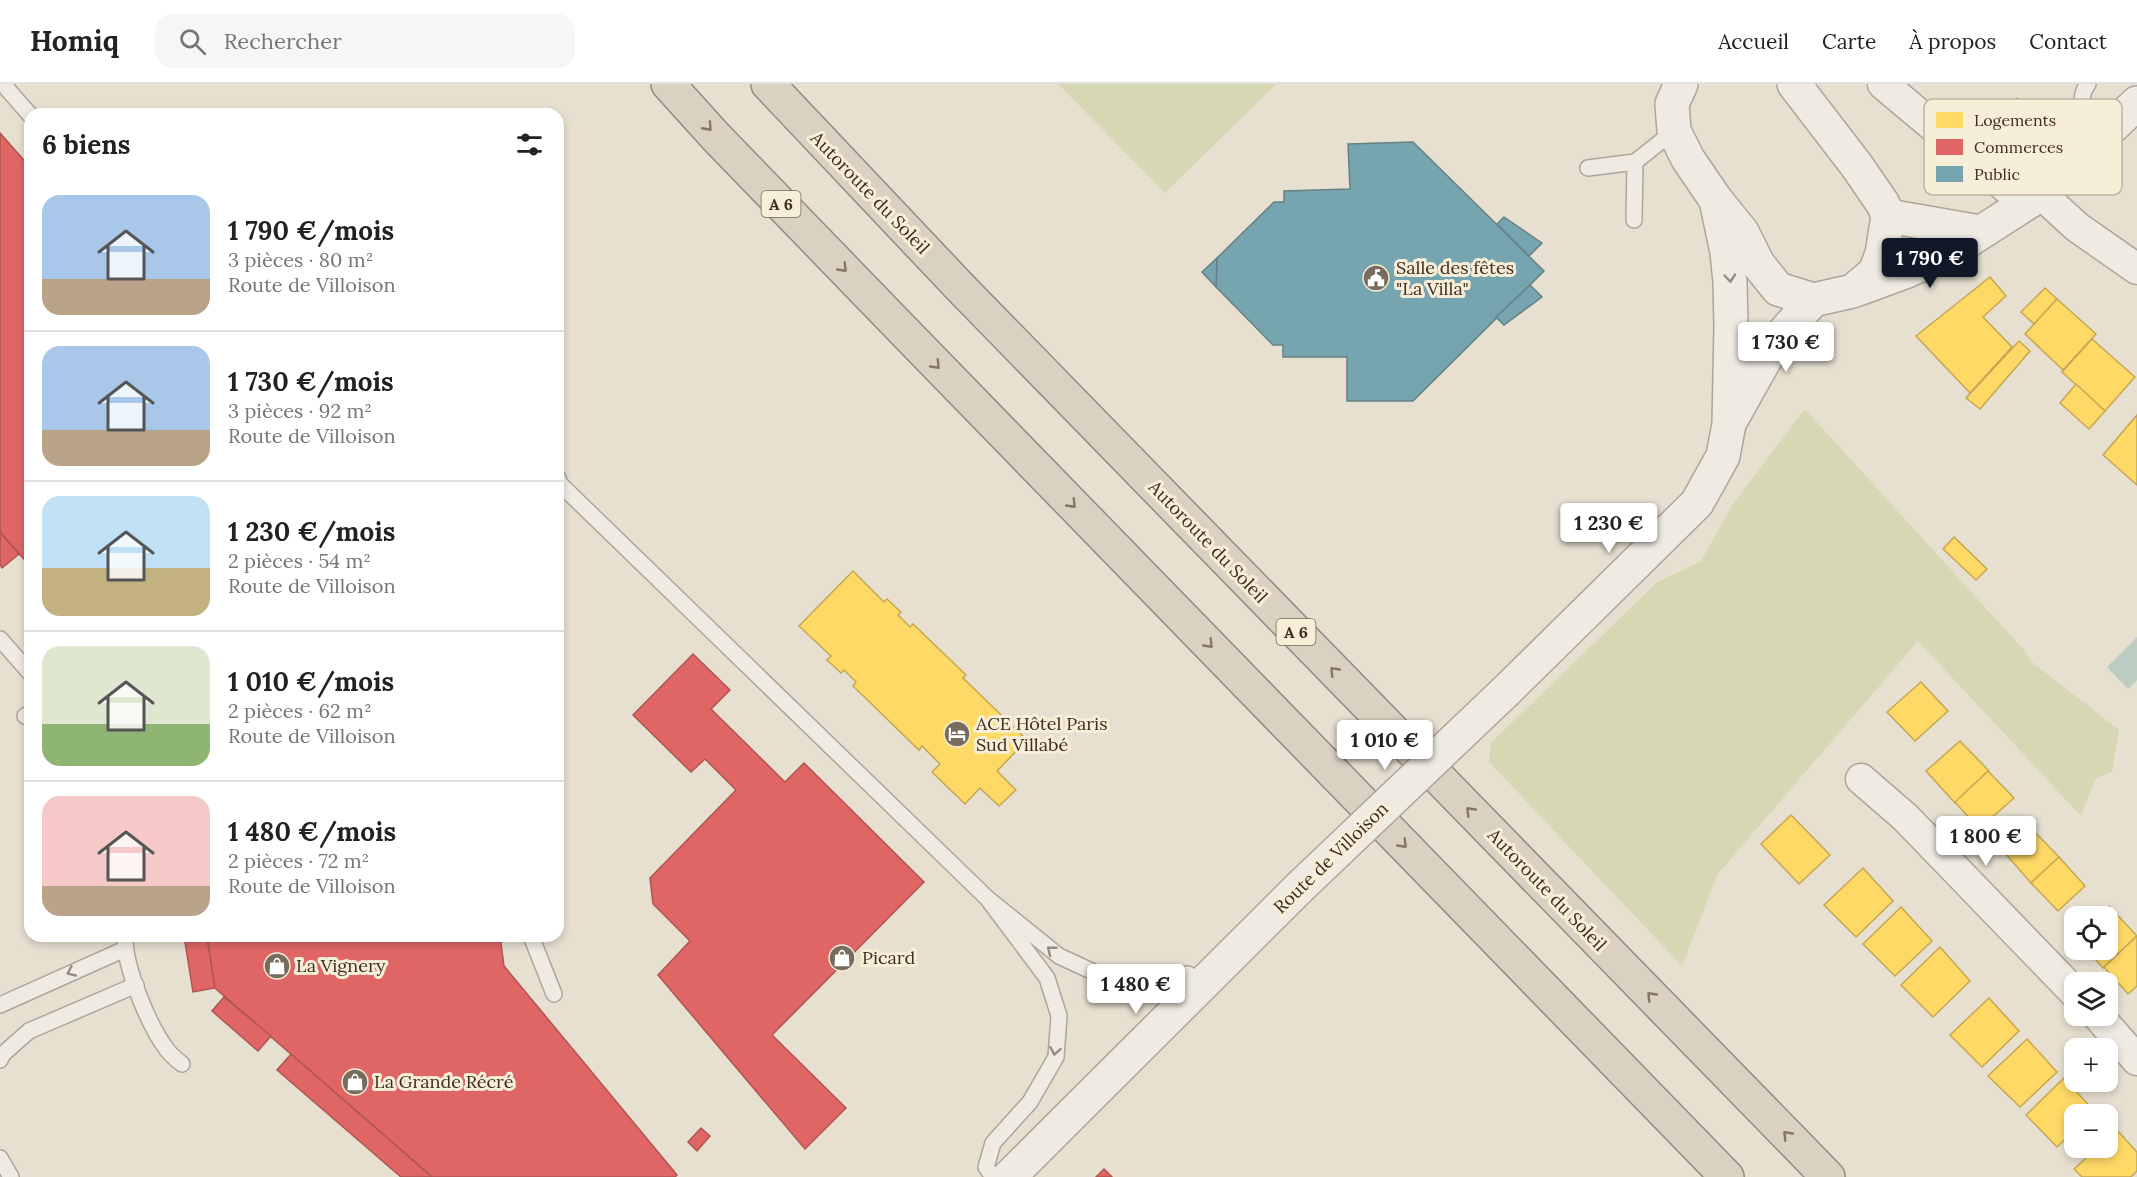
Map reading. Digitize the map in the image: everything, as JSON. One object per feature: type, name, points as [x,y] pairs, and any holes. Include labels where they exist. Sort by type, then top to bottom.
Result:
[{"type":"highway","name":"A 6","points":[[668,84],[716,137],[912,340],[1727,1177]]},
{"type":"highway","name":"Autoroute du Soleil","points":[[768,84],[958,285],[1827,1177]]},
{"type":"street","points":[[1794,84],[1857,166],[1883,204],[1888,216],[1882,254],[1875,272],[1852,291]]},
{"type":"street","points":[[1883,84],[1924,115]]},
{"type":"street","points":[[1675,101],[1688,159],[1716,200],[1742,232],[1758,264],[1778,289],[1813,300],[1852,291],[1907,271],[1952,251],[2038,195]]},
{"type":"street","points":[[2122,117],[2137,103]]},
{"type":"street","points":[[2029,195],[2137,269]]},
{"type":"street","name":"Route de Villoison","points":[[1009,1177],[1299,888],[1698,503],[1723,456],[1729,424],[1730,282],[1727,252],[1716,200]]},
{"type":"street","points":[[1888,216],[1980,232]]},
{"type":"street","name":"Route de Villoison","points":[[1729,424],[1773,345],[1813,300]]},
{"type":"street","points":[[1862,779],[1905,817],[2064,982]]},
{"type":"street","points":[[2107,1026],[2137,1060]]},
{"type":"lane","points":[[3,84],[24,108]]},
{"type":"lane","points":[[2082,99],[2082,92],[2088,84]]},
{"type":"lane","points":[[1634,220],[1635,162],[1675,101]]},
{"type":"lane","points":[[1588,168],[1635,162]]},
{"type":"lane","points":[[564,488],[987,898],[1059,957],[1102,976],[1131,983],[1188,974],[1204,983]]},
{"type":"lane","points":[[0,639],[24,666]]},
{"type":"lane","points":[[987,898],[1047,978],[1059,1016],[1056,1057],[1030,1102],[993,1143],[986,1167],[993,1177]]},
{"type":"lane","points":[[0,1005],[125,942],[136,985],[158,1036],[169,1053],[182,1064]]},
{"type":"lane","points":[[533,942],[554,994]]},
{"type":"lane","points":[[0,1060],[3,1054],[29,1031],[136,985]]},
{"type":"lane","points":[[0,1158],[11,1177]]},
{"type":"green space","points":[[1058,84],[1276,84],[1165,193]]},
{"type":"green space","points":[[1805,409],[2023,649],[2033,663],[2119,730],[2112,772],[2096,778],[2081,816],[1918,641],[1717,875],[1682,966],[1489,762],[1491,743],[1656,583],[1701,561],[1731,507]]},
{"type":"shaded area","points":[[2137,637],[2137,680],[2128,689],[2107,667]]},
{"type":"building: Logements","points":[[1990,277],[2006,296],[1983,317],[2012,347],[1970,393],[1916,336]]},
{"type":"building: Logements","points":[[2045,288],[2057,299],[2034,324],[2021,312]]},
{"type":"building: Logements","points":[[2057,299],[2096,334],[2063,370],[2025,334]]},
{"type":"building: Logements","points":[[2092,339],[2135,377],[2105,411],[2062,372]]},
{"type":"building: Logements","points":[[2019,341],[2030,351],[1980,409],[1966,398]]},
{"type":"building: Logements","points":[[2076,384],[2105,411],[2089,429],[2060,403]]},
{"type":"building: Logements","points":[[2137,415],[2137,485],[2103,455]]},
{"type":"building: Logements","points":[[1954,537],[1987,569],[1976,580],[1943,549]]},
{"type":"building: Logements","points":[[853,571],[884,602],[887,599],[901,612],[898,615],[910,627],[913,624],[966,675],[963,678],[1027,740],[997,771],[1016,790],[999,806],[980,788],[965,804],[932,772],[940,764],[922,746],[919,750],[853,686],[856,682],[844,670],[841,673],[827,660],[831,656],[799,626]]},
{"type":"building: Logements","points":[[1921,682],[1948,711],[1915,741],[1887,712]]},
{"type":"building: Logements","points":[[1960,741],[1989,771],[1955,803],[1926,771]]},
{"type":"building: Logements","points":[[1988,771],[2014,798],[1979,829],[1955,802]]},
{"type":"building: Logements","points":[[1791,815],[1830,855],[1799,884],[1761,844]]},
{"type":"building: Logements","points":[[2030,827],[2059,857],[2031,883],[2004,852]]},
{"type":"building: Logements","points":[[2059,857],[2085,886],[2058,911],[2031,883]]},
{"type":"building: Logements","points":[[1863,868],[1893,901],[1856,937],[1824,905]]},
{"type":"building: Logements","points":[[1901,907],[1932,941],[1895,976],[1863,944]]},
{"type":"building: Logements","points":[[2118,916],[2137,936],[2118,954]]},
{"type":"building: Logements","points":[[2137,936],[2137,986],[2128,994],[2118,983],[2118,972],[2108,972],[2104,967],[2111,960],[2118,960],[2118,954]]},
{"type":"building: Logements","points":[[1940,947],[1970,981],[1933,1017],[1901,985]]},
{"type":"building: Logements","points":[[2096,960],[2112,960],[2103,968]]},
{"type":"building: Logements","points":[[1989,998],[2019,1031],[1982,1067],[1950,1035]]},
{"type":"building: Logements","points":[[2027,1039],[2057,1072],[2020,1107],[1988,1076]]},
{"type":"building: Logements","points":[[2064,1078],[2064,1092],[2077,1092],[2088,1104],[2064,1104],[2064,1140],[2057,1147],[2026,1115]]},
{"type":"building: Logements","points":[[2118,1131],[2137,1152],[2137,1171],[2131,1177],[2082,1177],[2074,1169],[2086,1158],[2118,1158]]},
{"type":"building: Commerces","points":[[0,133],[24,160],[24,559],[0,532]]},
{"type":"building: Commerces","points":[[0,532],[19,554],[2,568],[0,565]]},
{"type":"building: Commerces","points":[[693,654],[730,690],[711,709],[785,782],[804,763],[924,882],[772,1035],[846,1108],[805,1149],[658,975],[690,941],[653,904],[650,878],[736,790],[705,759],[691,772],[633,715]]},
{"type":"building: Commerces","points":[[185,942],[208,942],[215,988],[193,992]]},
{"type":"building: Commerces","points":[[208,942],[501,942],[504,966],[677,1175],[675,1177],[432,1177],[215,988]]},
{"type":"building: Commerces","points":[[224,997],[271,1036],[258,1051],[212,1011]]},
{"type":"building: Commerces","points":[[291,1054],[432,1177],[401,1177],[277,1070]]},
{"type":"building: Commerces","points":[[701,1128],[710,1136],[697,1151],[688,1142]]},
{"type":"building: Commerces","points":[[1104,1169],[1112,1177],[1096,1177]]},
{"type":"building: Public","name":"Salle des fêtes \"La Villa\"","points":[[1413,142],[1544,271],[1413,401],[1347,401],[1347,357],[1283,357],[1283,345],[1273,345],[1216,287],[1217,258],[1274,202],[1284,202],[1284,191],[1350,189],[1348,144]]},
{"type":"building: Public","points":[[1504,217],[1542,243],[1529,256],[1497,224]]},
{"type":"building: Public","points":[[1217,258],[1216,287],[1202,272]]},
{"type":"building: Public","points":[[1530,285],[1542,297],[1504,325],[1496,317]]},
{"type":"place","name":"Salle des fêtes \"La Villa\"","points":[[1376,278]]},
{"type":"place","name":"ACE Hôtel Paris Sud Villabé","points":[[957,734]]},
{"type":"place","name":"Picard","points":[[842,958]]},
{"type":"place","name":"La Vignery","points":[[277,966]]},
{"type":"place","name":"La Grande Récré","points":[[355,1082]]}]
